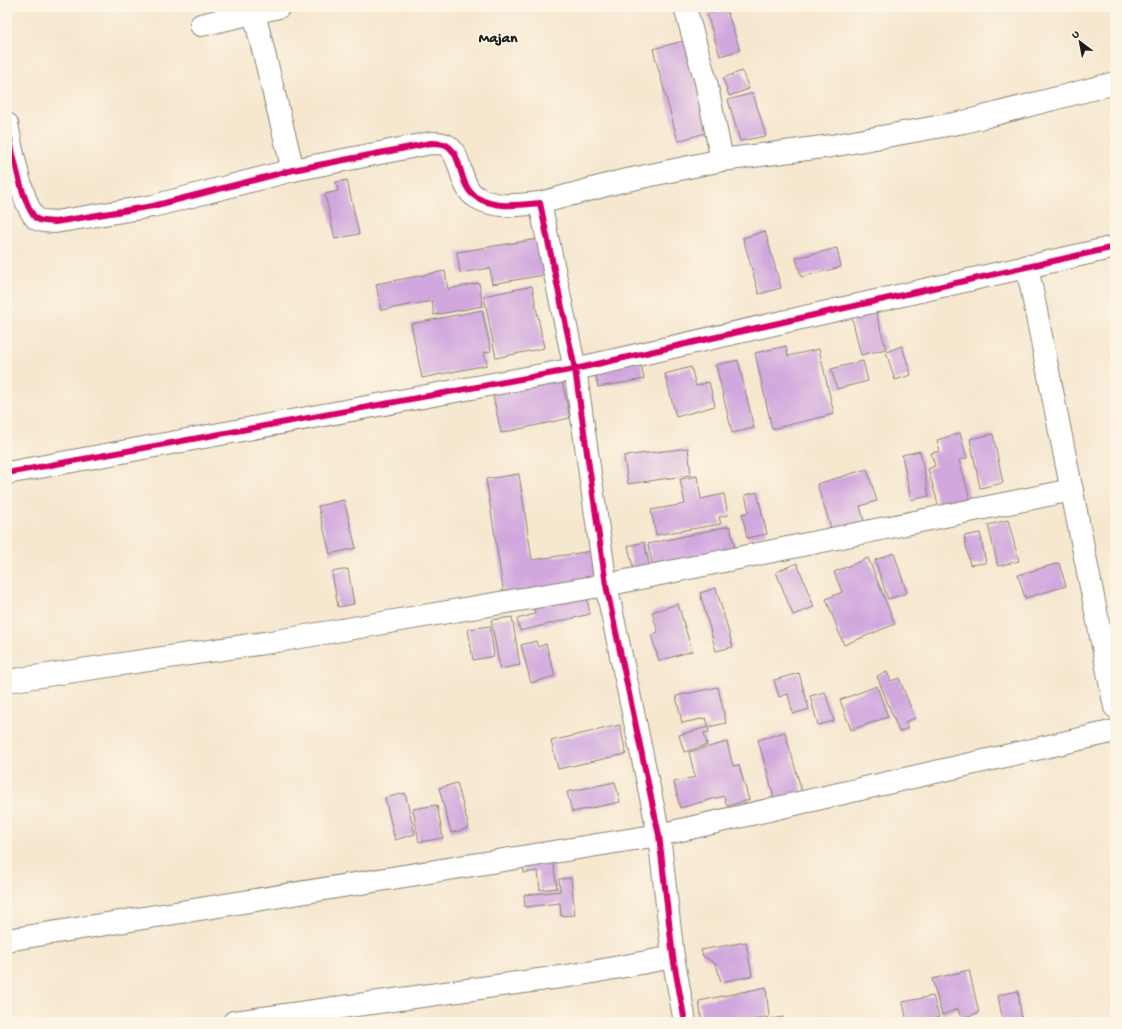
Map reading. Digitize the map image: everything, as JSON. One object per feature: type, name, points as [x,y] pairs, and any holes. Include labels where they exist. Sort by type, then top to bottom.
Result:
[{"type":"street","points":[[201,25],[279,7]]},
{"type":"street","points":[[685,7],[706,82],[722,160]]},
{"type":"street","points":[[254,13],[293,170]]},
{"type":"street","points":[[7,124],[10,155],[29,211],[36,219],[55,222],[152,206],[293,170],[431,143],[446,145],[456,155],[465,185],[475,197],[494,204],[540,203],[618,182],[722,160],[831,146],[964,122],[1115,83]]},
{"type":"street","points":[[540,203],[575,369],[606,585],[659,835],[673,957],[685,1022]]},
{"type":"street","points":[[7,473],[575,369],[1115,247]]},
{"type":"street","points":[[1027,266],[1115,707]]},
{"type":"street","points":[[7,681],[271,642],[606,585],[1072,490]]},
{"type":"street","points":[[7,940],[659,835],[1115,731]]},
{"type":"street","points":[[234,1022],[582,974],[673,957]]},
{"type":"building","points":[[726,8],[740,50],[720,56],[707,14]]},
{"type":"building","points":[[687,40],[712,131],[678,141],[653,49]]},
{"type":"building","points":[[742,71],[749,89],[729,96],[723,78]]},
{"type":"building","points":[[753,93],[766,136],[740,141],[728,100]]},
{"type":"building","points":[[347,180],[359,234],[335,239],[325,194],[338,191],[336,182]]},
{"type":"building","points":[[765,231],[781,288],[759,294],[743,238]]},
{"type":"building","points":[[544,238],[550,274],[492,284],[490,268],[460,273],[457,252]]},
{"type":"building","points":[[837,248],[841,267],[801,277],[796,258]]},
{"type":"building","points":[[445,271],[448,289],[479,283],[483,306],[434,315],[432,301],[381,310],[376,284]]},
{"type":"building","points":[[532,286],[544,348],[496,358],[484,296]]},
{"type":"building","points":[[482,310],[491,351],[484,353],[487,365],[422,378],[411,324]]},
{"type":"building","points":[[876,312],[886,349],[861,355],[852,318]]},
{"type":"building","points":[[786,346],[788,356],[819,349],[834,414],[772,429],[755,353]]},
{"type":"building","points":[[902,346],[911,375],[895,380],[886,352]]},
{"type":"building","points":[[640,358],[644,379],[598,387],[594,367]]},
{"type":"building","points":[[738,360],[754,428],[732,433],[716,365]]},
{"type":"building","points":[[863,361],[868,381],[837,389],[831,369]]},
{"type":"building","points":[[691,367],[696,386],[709,382],[715,406],[676,417],[665,374]]},
{"type":"building","points":[[561,376],[570,418],[501,433],[492,391]]},
{"type":"building","points":[[960,433],[967,458],[959,460],[971,502],[940,511],[928,469],[935,466],[931,453],[940,451],[937,440]]},
{"type":"building","points":[[993,434],[1003,483],[980,488],[970,439]]},
{"type":"building","points":[[688,448],[691,475],[628,484],[624,456]]},
{"type":"building","points":[[920,451],[929,496],[911,500],[902,455]]},
{"type":"building","points":[[867,469],[877,501],[860,506],[865,524],[833,534],[817,484]]},
{"type":"building","points":[[519,474],[532,560],[592,551],[597,581],[504,595],[486,479]]},
{"type":"building","points":[[697,476],[701,499],[724,494],[728,515],[719,517],[721,524],[656,535],[651,510],[685,504],[680,479]]},
{"type":"building","points":[[757,492],[767,534],[747,538],[742,514],[749,512],[745,495]]},
{"type":"building","points":[[344,500],[356,548],[330,554],[318,506]]},
{"type":"building","points":[[1008,520],[1019,561],[998,566],[988,525]]},
{"type":"building","points":[[730,526],[736,551],[653,569],[648,544]]},
{"type":"building","points":[[980,533],[986,563],[970,565],[964,536]]},
{"type":"building","points":[[644,542],[650,568],[634,572],[628,546]]},
{"type":"building","points":[[894,553],[907,593],[888,599],[875,560]]},
{"type":"building","points":[[868,558],[895,624],[844,645],[826,599],[842,592],[834,572]]},
{"type":"building","points":[[797,563],[814,607],[793,615],[776,572]]},
{"type":"building","points":[[1059,563],[1066,586],[1025,598],[1018,575]]},
{"type":"building","points":[[348,569],[354,604],[338,607],[332,572]]},
{"type":"building","points":[[716,588],[733,647],[716,651],[700,593]]},
{"type":"building","points":[[586,593],[590,614],[520,631],[517,619],[535,614],[533,603]]},
{"type":"building","points":[[678,604],[692,651],[659,661],[651,635],[658,632],[652,612]]},
{"type":"building","points":[[512,617],[520,665],[500,669],[491,620]]},
{"type":"building","points":[[490,626],[494,656],[473,660],[468,629]]},
{"type":"building","points":[[536,641],[538,647],[546,644],[555,676],[531,683],[521,645]]},
{"type":"building","points":[[887,672],[891,681],[899,678],[915,718],[905,722],[908,728],[899,732],[877,676]]},
{"type":"building","points":[[799,673],[809,709],[793,714],[788,694],[779,697],[774,680]]},
{"type":"building","points":[[877,686],[888,717],[851,730],[840,700]]},
{"type":"building","points":[[718,687],[726,723],[709,727],[706,718],[682,723],[676,696]]},
{"type":"building","points":[[825,692],[834,721],[818,725],[810,696]]},
{"type":"building","points":[[620,725],[626,754],[558,769],[551,741]]},
{"type":"building","points":[[708,727],[709,732],[704,733],[707,745],[684,752],[679,735]]},
{"type":"building","points":[[785,732],[802,792],[775,800],[758,740]]},
{"type":"building","points":[[727,742],[733,766],[739,765],[749,800],[727,806],[724,796],[680,808],[674,782],[695,777],[689,752]]},
{"type":"building","points":[[615,782],[620,802],[572,812],[567,792]]},
{"type":"building","points":[[457,783],[469,828],[451,833],[439,788]]},
{"type":"building","points":[[405,793],[415,834],[395,840],[385,798]]},
{"type":"building","points":[[437,805],[443,838],[419,842],[413,809]]},
{"type":"building","points":[[552,854],[557,888],[540,890],[538,871],[524,873],[522,858]]},
{"type":"building","points":[[571,878],[575,915],[561,916],[560,903],[525,907],[524,895],[560,891],[559,879]]},
{"type":"building","points":[[746,942],[752,976],[721,982],[716,964],[703,956],[701,950]]},
{"type":"building","points":[[969,970],[979,1013],[961,1018],[958,1009],[942,1015],[932,979]]},
{"type":"building","points":[[766,987],[769,1017],[745,1022],[702,1022],[699,1001]]},
{"type":"building","points":[[1018,991],[1022,1022],[1003,1022],[998,995]]},
{"type":"building","points":[[933,996],[939,1017],[933,1019],[934,1022],[907,1022],[903,1002]]},
{"type":"building","points":[[783,1017],[784,1022],[758,1022],[758,1021]]},
{"type":"cycle path","points":[[7,124],[22,190],[32,213],[37,219],[43,221],[55,222],[153,206],[293,170],[431,143],[444,144],[451,149],[455,155],[466,186],[470,192],[483,201],[499,205],[540,203],[575,369],[606,585],[659,835],[673,957],[685,1022]]},
{"type":"cycle path","points":[[7,473],[575,369],[1115,247]]},
{"type":"district","name":"Majan","points":[[498,37]]}]
